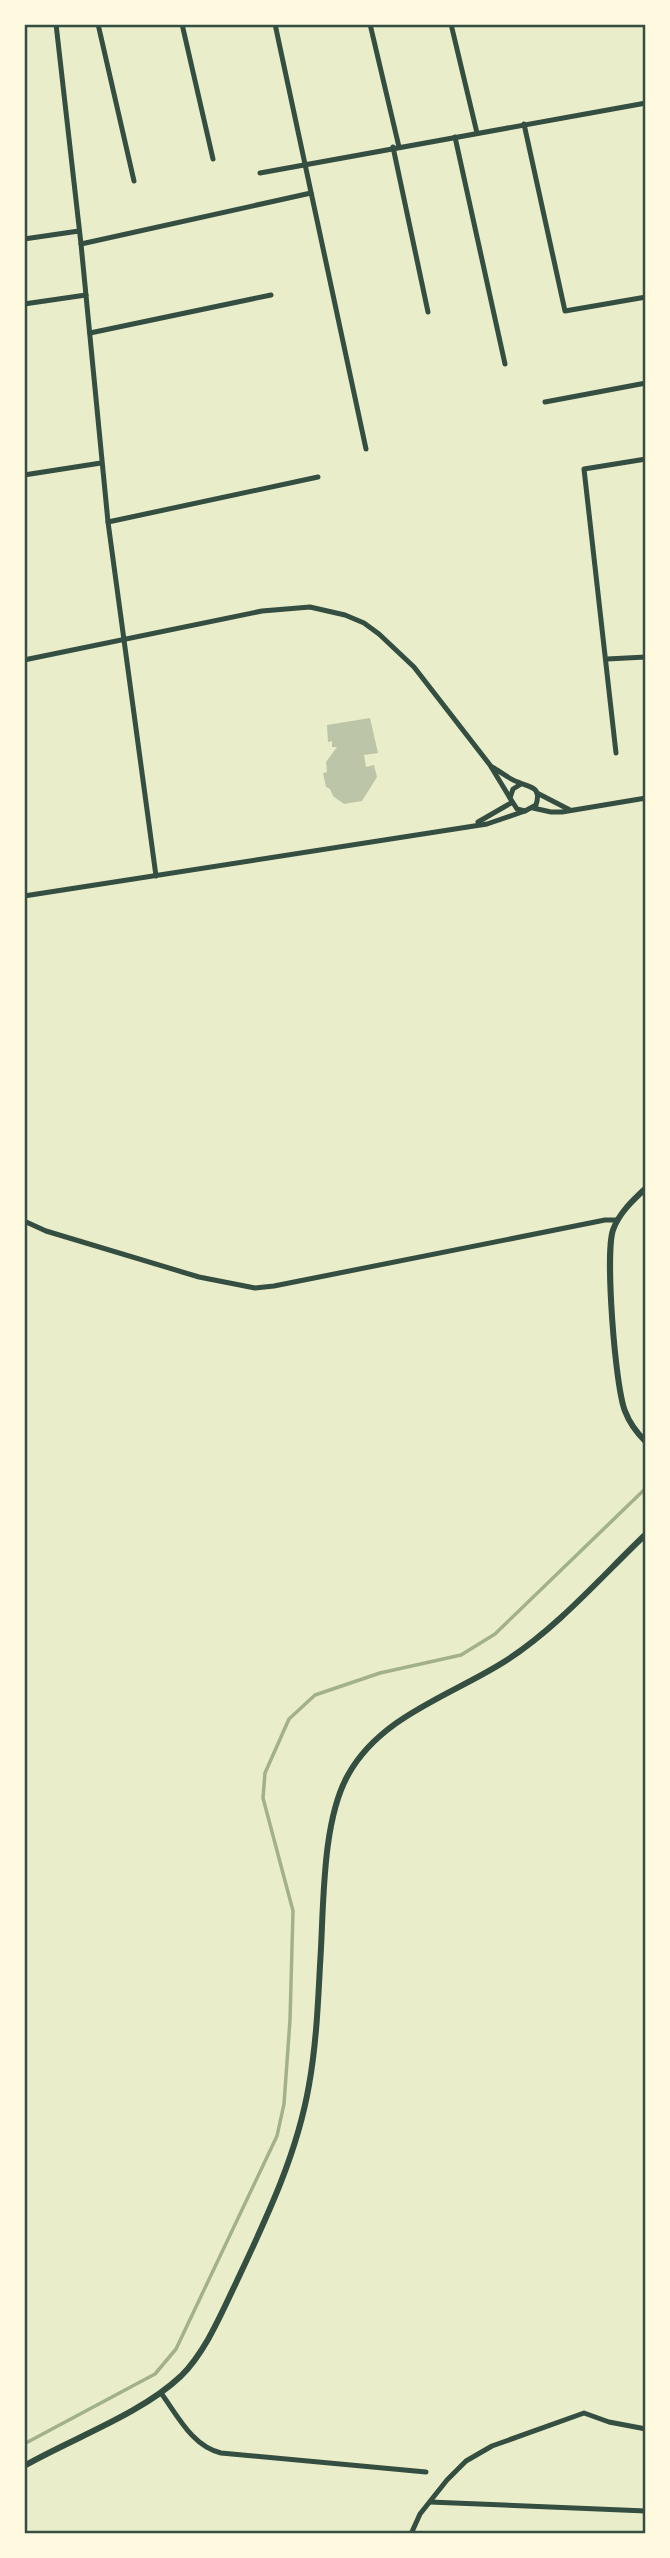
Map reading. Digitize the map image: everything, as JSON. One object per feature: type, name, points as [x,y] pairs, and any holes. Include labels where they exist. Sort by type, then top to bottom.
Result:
[{"type":"street","points":[[56,24],[81,244],[107,522],[156,876]]},
{"type":"street","points":[[98,24],[134,181]]},
{"type":"street","points":[[182,24],[213,159]]},
{"type":"street","points":[[275,24],[366,449]]},
{"type":"street","points":[[370,24],[428,312]]},
{"type":"street","points":[[452,24],[477,133]]},
{"type":"street","points":[[260,173],[646,103]]},
{"type":"street","points":[[524,124],[565,311],[646,297]]},
{"type":"street","points":[[455,136],[505,364]]},
{"type":"street","points":[[81,244],[311,193]]},
{"type":"street","points":[[24,239],[79,231]]},
{"type":"street","points":[[24,304],[86,295]]},
{"type":"street","points":[[90,333],[271,295]]},
{"type":"street","points":[[545,402],[646,383]]},
{"type":"street","points":[[616,753],[584,468],[646,459]]},
{"type":"street","points":[[24,475],[101,463]]},
{"type":"street","points":[[107,522],[318,477]]},
{"type":"street","points":[[24,660],[262,611],[291,607],[318,608],[345,615],[364,623],[406,658],[490,765],[517,809],[525,811]]},
{"type":"street","points":[[607,659],[646,657]]},
{"type":"street","points":[[490,765],[521,784],[532,786],[537,793],[570,810]]},
{"type":"street","points":[[475,824],[494,815],[511,801],[513,789],[521,784]]},
{"type":"street","points":[[533,808],[537,793]]},
{"type":"street","points":[[24,896],[506,819],[533,808],[551,812],[646,798]]},
{"type":"street","points":[[646,1188],[617,1220],[610,1240],[609,1256],[619,1385],[631,1424],[646,1441]]},
{"type":"street","points":[[24,1221],[46,1231],[199,1277],[255,1287],[274,1286],[605,1220],[617,1220]]},
{"type":"street","points":[[24,2466],[161,2393],[196,2358],[218,2319],[268,2215],[294,2148],[306,2103],[314,2049],[332,1823],[348,1775],[367,1749],[384,1732],[507,1660],[543,1633],[646,1534]]},
{"type":"street","points":[[161,2393],[195,2440],[210,2450],[426,2472]]},
{"type":"street","points":[[411,2533],[420,2514],[447,2480],[466,2461],[492,2446],[584,2413],[609,2422],[646,2429]]},
{"type":"street","points":[[430,2502],[646,2511]]},
{"type":"building","points":[[370,718],[378,753],[364,755],[366,767],[374,765],[377,777],[362,801],[344,804],[326,787],[323,773],[327,772],[326,762],[337,747],[332,747],[332,741],[328,742],[327,725]]},
{"type":"waterway","points":[[24,2444],[155,2374],[176,2349],[277,2136],[284,2104],[290,2020],[293,1911],[263,1798],[265,1773],[289,1719],[315,1695],[380,1673],[461,1655],[495,1634],[646,1488]]}]
